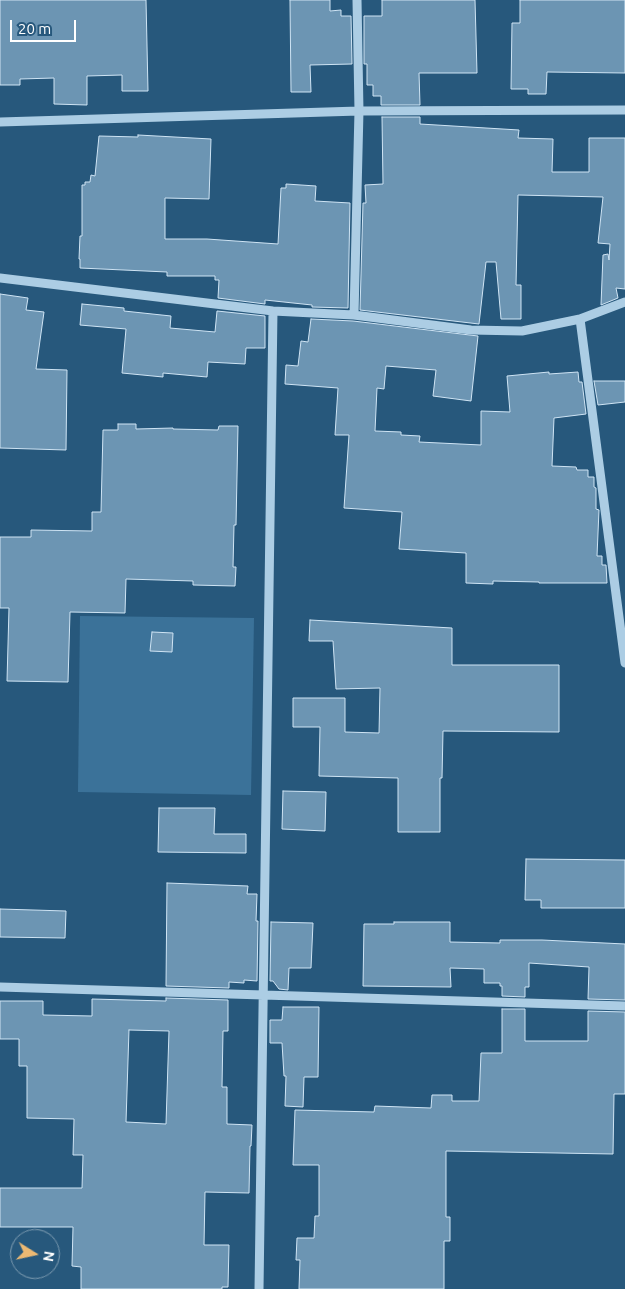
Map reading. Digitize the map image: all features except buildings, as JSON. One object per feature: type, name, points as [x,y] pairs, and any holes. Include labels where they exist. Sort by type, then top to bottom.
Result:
[{"type":"street","points":[[354,315],[359,111],[357,0]]},
{"type":"street","points":[[0,122],[359,111],[625,110]]},
{"type":"street","points":[[0,278],[273,312],[354,315],[471,330],[522,331],[580,319],[625,302]]},
{"type":"street","points":[[259,1289],[273,312]]},
{"type":"street","points":[[580,319],[625,662]]},
{"type":"street","points":[[0,987],[625,1006]]},
{"type":"shaded area","points":[[80,616],[254,618],[251,795],[78,792]]}]
